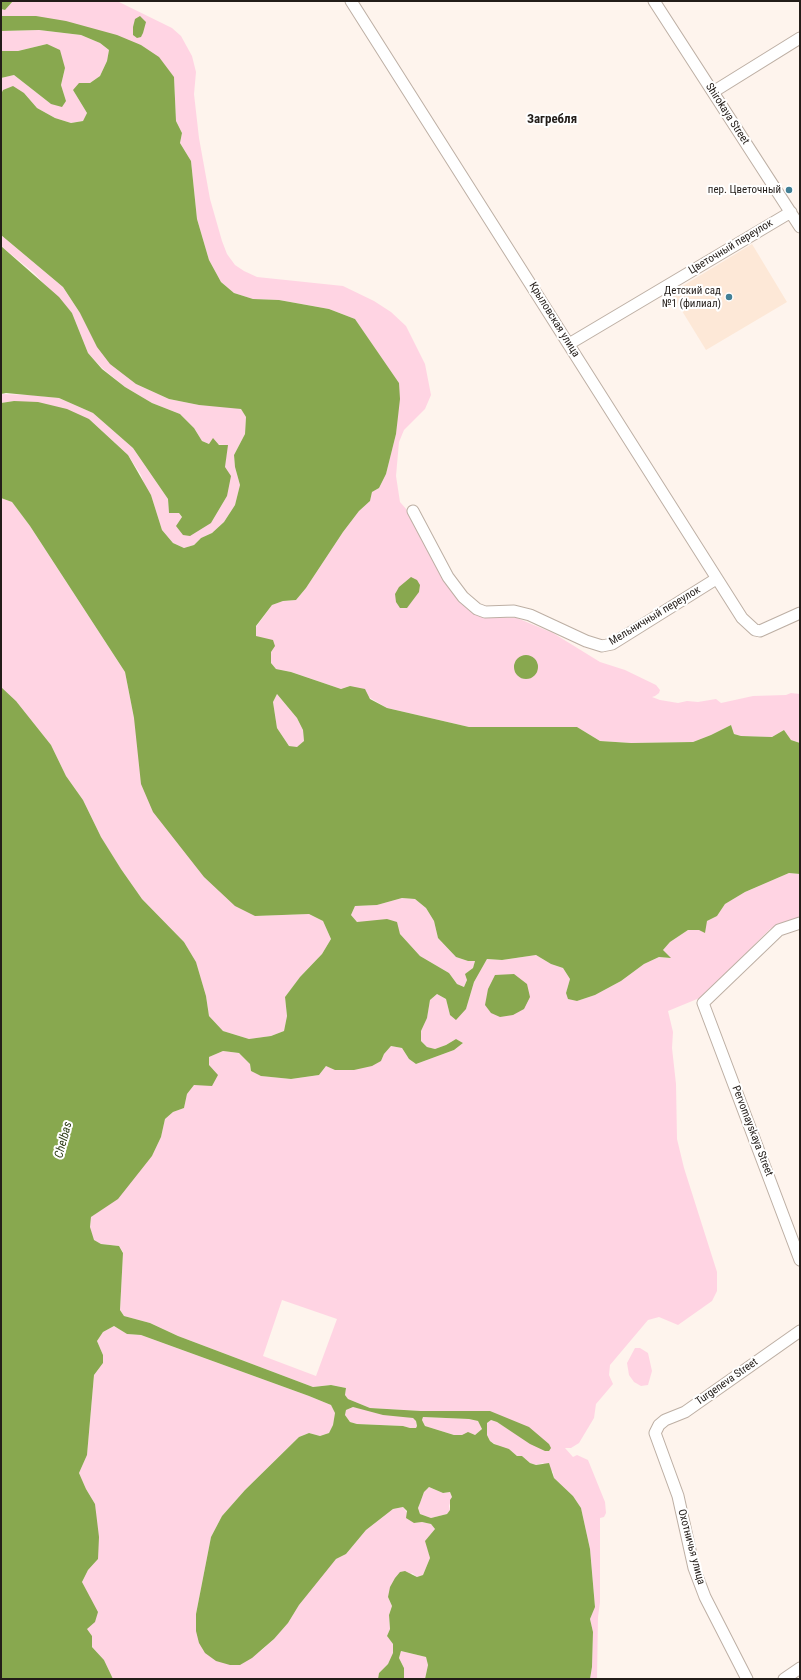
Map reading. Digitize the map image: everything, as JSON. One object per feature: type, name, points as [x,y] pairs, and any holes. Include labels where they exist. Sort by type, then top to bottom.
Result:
[{"type":"street","name":"Крыловская улица","points":[[351,1],[716,579],[745,622],[755,630],[764,630],[800,614]]},
{"type":"street","name":"Shirokaya Street","points":[[654,1],[800,227]]},
{"type":"street","points":[[713,92],[800,38]]},
{"type":"street","name":"Цветочный переулок","points":[[569,344],[791,212]]},
{"type":"street","name":"Мельничный переулок","points":[[413,511],[448,577],[463,596],[477,609],[485,612],[514,612],[530,615],[586,641],[602,646],[612,644],[716,579]]},
{"type":"street","name":"Pervomayskaya Street","points":[[800,923],[779,930],[703,1003],[800,1260]]},
{"type":"street","name":"Turgeneva Street","points":[[656,1433],[659,1425],[665,1420],[685,1412],[800,1332]]},
{"type":"street","name":"Охотничья улица","points":[[656,1433],[678,1496],[694,1568],[705,1596],[747,1679]]},
{"type":"street","points":[[784,1679],[800,1668]]},
{"type":"shaded area","points":[[13,1],[117,1],[172,28],[181,36],[192,56],[196,72],[194,94],[199,138],[210,199],[222,241],[227,254],[235,265],[257,277],[343,286],[374,301],[391,312],[406,326],[425,364],[431,395],[425,409],[404,430],[399,442],[396,476],[400,502],[407,510],[442,576],[481,616],[517,618],[553,633],[600,662],[625,670],[656,685],[660,690],[659,693],[652,697],[660,700],[678,703],[716,699],[721,703],[753,696],[786,695],[791,693],[800,694],[800,743],[791,740],[784,730],[772,737],[741,736],[734,734],[731,725],[693,742],[631,743],[600,741],[577,727],[469,727],[387,708],[350,686],[341,689],[291,672],[276,669],[271,663],[271,652],[256,636],[256,627],[272,605],[283,601],[296,600],[306,588],[343,532],[359,511],[370,501],[372,492],[379,488],[386,474],[396,434],[399,383],[355,319],[329,309],[279,300],[253,299],[234,293],[221,282],[209,260],[197,219],[191,161],[180,143],[182,133],[176,121],[174,77],[141,45],[1,16],[1,9],[5,10]]},
{"type":"shaded area","points":[[39,30],[81,35],[100,43],[109,50],[107,61],[100,76],[90,83],[73,90],[87,113],[83,121],[71,123],[55,118],[37,108],[24,93],[3,90],[1,94],[1,78],[14,75],[51,104],[66,101],[61,85],[65,68],[47,44],[18,51],[1,51],[1,31]]},
{"type":"shaded area","points":[[1,235],[63,287],[80,313],[136,384],[169,399],[199,405],[227,406],[241,409],[246,417],[245,434],[234,455],[235,467],[240,485],[235,505],[224,522],[212,533],[201,538],[194,545],[184,548],[173,543],[162,530],[151,495],[145,487],[141,475],[128,455],[89,419],[14,401],[1,403],[1,394],[32,395],[59,398],[93,413],[133,448],[168,499],[169,513],[179,513],[182,518],[211,523],[227,496],[225,467],[227,445],[209,444],[202,441],[194,428],[180,414],[152,403],[125,387],[102,368],[88,353],[72,313],[34,273],[1,246]]},
{"type":"shaded area","name":"Детский сад №1 (филиал)","points":[[752,244],[787,302],[706,350],[671,293]]},
{"type":"shaded area","points":[[1,498],[12,502],[30,526],[125,672],[134,718],[255,916],[309,914],[323,921],[331,939],[322,954],[300,977],[285,997],[287,1016],[284,1031],[271,1036],[249,1039],[223,1031],[209,1016],[206,996],[196,963],[184,942],[142,899],[101,837],[83,800],[66,776],[51,745],[16,701],[1,687]]},
{"type":"shaded area","points":[[277,694],[297,718],[303,730],[304,741],[297,748],[289,746],[277,728],[273,702]]},
{"type":"shaded area","points":[[789,873],[800,874],[800,917],[779,924],[770,929],[702,997],[668,1011],[673,1032],[672,1048],[676,1084],[677,1139],[684,1168],[717,1272],[717,1291],[712,1301],[678,1325],[659,1317],[648,1320],[610,1365],[609,1375],[613,1384],[596,1404],[594,1418],[579,1443],[571,1448],[565,1448],[573,1457],[577,1455],[588,1460],[605,1502],[606,1513],[604,1517],[600,1518],[600,1602],[598,1617],[597,1679],[590,1679],[592,1667],[593,1632],[590,1619],[595,1606],[590,1549],[581,1508],[573,1496],[554,1478],[553,1472],[543,1463],[536,1465],[530,1463],[522,1456],[517,1456],[509,1449],[505,1450],[490,1441],[487,1435],[487,1423],[491,1420],[497,1422],[510,1430],[549,1444],[539,1437],[468,1411],[421,1411],[370,1408],[348,1399],[345,1395],[346,1388],[331,1385],[313,1387],[178,1336],[150,1323],[124,1316],[120,1310],[123,1252],[119,1246],[101,1244],[93,1240],[90,1227],[91,1217],[103,1208],[152,1156],[161,1137],[165,1119],[173,1112],[184,1108],[187,1094],[209,1065],[209,1057],[223,1051],[239,1053],[250,1064],[251,1071],[262,1076],[291,1079],[319,1075],[326,1066],[381,1061],[384,1054],[391,1046],[402,1048],[409,1059],[416,1064],[454,1050],[463,1043],[456,1039],[435,1049],[427,1047],[421,1041],[421,1031],[427,1017],[430,1000],[437,994],[446,999],[450,1015],[466,1009],[474,982],[487,959],[502,960],[536,955],[551,964],[563,968],[570,979],[566,993],[577,1001],[595,995],[621,981],[644,964],[659,957],[670,958],[663,950],[670,942],[688,930],[699,930],[707,921],[717,916],[725,904],[745,892]],"holes":[[[282,1300],[337,1319],[316,1376],[263,1356]]]},
{"type":"shaded area","points":[[402,898],[415,899],[426,908],[434,921],[438,938],[456,957],[468,961],[475,961],[473,968],[466,974],[467,980],[464,987],[457,984],[449,973],[420,956],[400,934],[396,922],[357,922],[351,915],[355,906],[377,905]]},
{"type":"shaded area","points":[[114,1326],[127,1334],[141,1335],[309,1396],[331,1405],[335,1413],[333,1425],[329,1433],[320,1436],[309,1433],[299,1437],[245,1490],[222,1516],[211,1537],[196,1614],[240,1665],[262,1650],[274,1639],[288,1623],[299,1605],[324,1572],[336,1559],[346,1554],[366,1530],[393,1509],[403,1507],[414,1523],[422,1522],[431,1524],[435,1529],[426,1541],[430,1558],[423,1575],[417,1577],[412,1573],[388,1597],[392,1606],[389,1615],[390,1629],[387,1636],[393,1644],[393,1654],[388,1664],[379,1673],[378,1679],[113,1679],[104,1660],[92,1647],[92,1636],[86,1629],[87,1592],[82,1582],[88,1570],[98,1559],[95,1504],[79,1473],[87,1455],[94,1375],[103,1363],[103,1355],[97,1341],[103,1332]]},
{"type":"shaded area","points":[[635,1348],[640,1348],[648,1353],[652,1371],[648,1385],[641,1386],[634,1382],[629,1375],[627,1363]]},
{"type":"shaded area","points":[[353,1407],[413,1418],[416,1421],[417,1426],[416,1428],[410,1428],[403,1426],[357,1424],[350,1422],[345,1415],[346,1410]]},
{"type":"shaded area","points":[[423,1417],[469,1419],[478,1421],[482,1429],[475,1435],[454,1435],[425,1426],[422,1420]]},
{"type":"shaded area","points":[[429,1487],[443,1493],[450,1492],[452,1497],[449,1506],[450,1510],[447,1514],[431,1518],[420,1514],[418,1508],[424,1492]]},
{"type":"shaded area","points":[[401,1651],[426,1657],[428,1665],[425,1679],[404,1679],[404,1668],[399,1658]]},
{"type":"water","points":[[1,1],[13,1],[5,10],[1,9]]},
{"type":"water","name":"Chelbas","points":[[1,16],[36,16],[66,21],[117,35],[141,45],[159,57],[174,77],[176,121],[182,133],[180,143],[191,161],[197,219],[209,260],[221,282],[234,293],[253,299],[279,300],[329,309],[355,319],[399,383],[400,399],[396,434],[386,474],[379,488],[372,492],[370,501],[359,511],[343,532],[306,588],[296,600],[283,601],[272,605],[256,626],[256,636],[273,640],[275,646],[271,652],[271,663],[276,669],[291,672],[341,689],[350,686],[365,689],[370,699],[387,708],[469,727],[577,727],[600,741],[631,743],[693,742],[731,725],[734,734],[741,736],[772,737],[784,730],[791,740],[800,743],[800,874],[789,873],[745,892],[725,904],[717,916],[707,921],[705,933],[699,930],[688,930],[670,942],[663,950],[671,958],[659,957],[644,964],[621,981],[595,995],[577,1001],[568,999],[566,993],[570,979],[563,968],[551,964],[536,955],[502,960],[487,959],[474,982],[466,1009],[456,1020],[450,1015],[446,999],[437,994],[430,1000],[427,1018],[421,1031],[421,1041],[427,1047],[435,1049],[456,1039],[463,1043],[454,1050],[416,1064],[409,1059],[402,1048],[391,1046],[384,1054],[381,1061],[372,1066],[354,1070],[335,1070],[326,1066],[319,1075],[291,1079],[261,1076],[251,1071],[250,1064],[239,1053],[223,1051],[209,1057],[209,1065],[218,1075],[212,1086],[194,1085],[187,1094],[184,1108],[173,1112],[165,1119],[161,1137],[152,1156],[118,1199],[91,1217],[90,1227],[94,1240],[101,1244],[119,1246],[123,1253],[120,1310],[124,1316],[150,1323],[178,1336],[313,1387],[331,1385],[346,1388],[345,1395],[348,1399],[370,1408],[421,1411],[490,1411],[529,1427],[549,1444],[551,1448],[549,1451],[545,1451],[530,1444],[497,1422],[491,1420],[487,1423],[487,1435],[490,1441],[494,1444],[509,1449],[517,1456],[522,1456],[530,1463],[536,1465],[549,1463],[554,1478],[573,1496],[581,1508],[590,1549],[595,1607],[590,1619],[593,1632],[592,1667],[590,1679],[425,1679],[428,1665],[426,1657],[401,1651],[399,1658],[404,1668],[404,1679],[378,1679],[379,1673],[388,1664],[393,1653],[393,1644],[387,1636],[390,1629],[389,1615],[392,1606],[388,1597],[390,1587],[400,1572],[405,1571],[417,1577],[423,1575],[430,1558],[425,1541],[435,1529],[431,1524],[422,1522],[414,1523],[406,1518],[407,1511],[403,1507],[393,1509],[366,1530],[346,1554],[336,1559],[299,1605],[288,1623],[274,1639],[252,1658],[240,1665],[230,1665],[216,1661],[205,1653],[199,1643],[196,1631],[196,1614],[211,1537],[222,1516],[245,1490],[299,1437],[309,1433],[320,1436],[329,1433],[333,1425],[335,1413],[331,1405],[309,1396],[141,1335],[127,1334],[114,1326],[103,1332],[97,1341],[103,1355],[103,1363],[94,1375],[87,1455],[79,1473],[95,1504],[99,1537],[98,1559],[88,1570],[82,1582],[98,1612],[95,1622],[87,1629],[92,1636],[92,1647],[104,1660],[113,1679],[1,1679],[1,687],[16,701],[51,745],[66,776],[83,800],[101,837],[142,899],[184,942],[196,962],[206,996],[209,1016],[223,1031],[249,1039],[271,1036],[284,1031],[287,1016],[285,997],[300,977],[322,954],[331,939],[323,921],[309,914],[255,916],[235,906],[204,877],[153,812],[141,784],[134,718],[125,672],[30,526],[12,502],[1,498],[1,403],[14,401],[38,402],[67,409],[89,419],[128,455],[151,495],[162,530],[173,543],[184,548],[194,545],[201,538],[212,533],[224,522],[235,505],[240,485],[235,467],[234,455],[245,434],[246,417],[241,409],[199,405],[169,399],[136,384],[110,364],[97,347],[80,313],[63,287],[1,235],[1,94],[3,90],[13,86],[24,93],[37,108],[55,118],[71,123],[83,121],[87,113],[73,90],[79,83],[90,83],[100,76],[107,61],[109,50],[100,43],[81,35],[39,30],[1,31]],"holes":[[[277,694],[297,718],[303,730],[304,741],[297,747],[289,746],[277,728],[273,702]],[[402,898],[415,899],[426,908],[434,921],[438,938],[456,957],[468,961],[475,961],[473,968],[465,974],[467,980],[464,987],[457,984],[449,973],[420,956],[400,934],[397,922],[387,919],[357,922],[351,915],[355,906],[377,905]],[[353,1407],[383,1415],[413,1418],[416,1421],[417,1426],[416,1428],[410,1428],[403,1426],[357,1424],[350,1422],[345,1415],[346,1410]],[[423,1417],[469,1419],[478,1421],[482,1429],[475,1435],[468,1432],[462,1435],[454,1435],[425,1426],[422,1420]],[[429,1487],[443,1493],[450,1492],[452,1497],[450,1500],[450,1510],[447,1514],[431,1518],[420,1514],[418,1508],[424,1492]]]},
{"type":"water","points":[[140,16],[146,22],[141,37],[137,38],[133,35],[133,27],[135,19]]},
{"type":"water","points":[[47,44],[60,50],[65,68],[61,85],[66,101],[62,107],[51,104],[14,75],[1,78],[1,51],[18,51]]},
{"type":"water","points":[[1,246],[59,297],[72,313],[88,353],[102,369],[125,387],[152,403],[180,414],[194,428],[202,441],[209,444],[213,438],[219,445],[228,445],[225,467],[231,476],[227,496],[211,523],[190,536],[183,535],[176,526],[182,517],[179,513],[169,513],[168,499],[133,448],[93,413],[59,398],[6,393],[1,394]]},
{"type":"water","points":[[411,577],[417,580],[420,585],[419,592],[407,608],[400,608],[396,602],[395,594],[399,587]]},
{"type":"water","points":[[526,655],[534,659],[538,667],[534,675],[526,679],[518,675],[514,667],[518,659]]},
{"type":"water","points":[[514,974],[527,984],[530,997],[524,1009],[513,1015],[500,1017],[491,1013],[485,1005],[488,989],[495,975]]},
{"type":"place","name":"пер. Цветочный","points":[[789,190]]},
{"type":"place","name":"Детский сад №1 (филиал)","points":[[729,297]]},
{"type":"district","name":"Загребля","points":[[552,120]]}]
